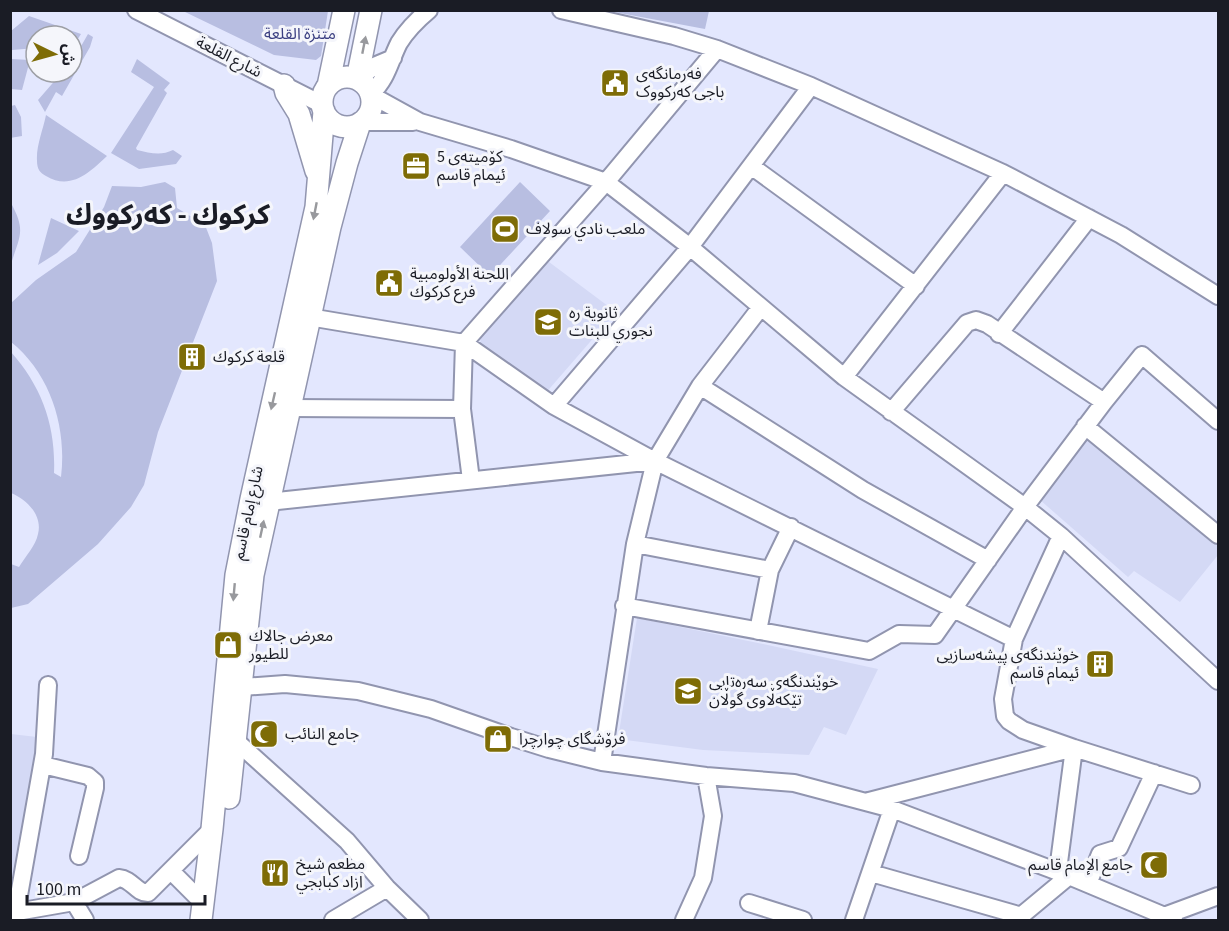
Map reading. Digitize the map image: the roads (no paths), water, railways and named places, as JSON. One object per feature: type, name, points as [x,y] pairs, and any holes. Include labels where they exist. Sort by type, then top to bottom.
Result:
[{"type":"main road","name":"شارع إمام قاسم","points":[[206,915],[236,575],[250,499],[316,207],[320,182],[325,101],[344,10]]},
{"type":"main road","points":[[364,87],[351,78],[339,79],[325,101],[333,123],[339,126],[354,126],[362,123],[371,110],[364,87],[371,10]]},
{"type":"main road","points":[[284,85],[300,114],[320,182]]},
{"type":"main road","name":"شارع إمام قاسم","points":[[206,915],[236,741],[253,574],[337,197],[362,123]]},
{"type":"street","name":"شارع القلعة","points":[[136,10],[284,85],[325,101]]},
{"type":"street","points":[[364,87],[385,78],[407,32],[429,10]]},
{"type":"street","points":[[561,10],[674,36],[717,49],[811,86],[1003,173],[1089,218],[1218,296]]},
{"type":"street","points":[[471,480],[462,409],[464,343],[606,182],[717,49]]},
{"type":"street","points":[[554,406],[690,247],[811,86]]},
{"type":"street","points":[[364,87],[420,122],[511,149],[606,182],[690,247],[844,377],[1025,507],[1061,536],[1218,681]]},
{"type":"street","points":[[362,123],[420,122]]},
{"type":"street","points":[[751,166],[916,286]]},
{"type":"street","points":[[844,377],[1003,173]]},
{"type":"street","points":[[999,334],[1089,218]]},
{"type":"street","points":[[602,762],[624,606],[635,544],[655,461],[700,386],[761,307]]},
{"type":"street","points":[[309,316],[464,343],[554,406],[655,461],[1014,639]]},
{"type":"street","points":[[891,412],[967,323],[976,320],[982,321],[1104,402]]},
{"type":"street","points":[[624,606],[869,651],[899,634],[935,635],[1025,507],[1085,426],[1142,355],[1218,421]]},
{"type":"street","points":[[700,386],[863,490],[988,560]]},
{"type":"street","points":[[289,408],[462,409]]},
{"type":"street","points":[[1085,426],[1218,535]]},
{"type":"street","points":[[268,502],[655,461]]},
{"type":"street","points":[[758,631],[770,570],[791,527]]},
{"type":"street","points":[[1061,536],[1014,639],[1003,699],[1005,716],[1023,730],[1191,785]]},
{"type":"street","points":[[635,544],[770,570]]},
{"type":"street","points":[[242,687],[285,684],[358,691],[430,708],[549,749],[602,762],[706,776],[794,783],[892,809],[1174,917],[1218,896]]},
{"type":"street","points":[[11,913],[18,901],[43,765],[48,685]]},
{"type":"street","points":[[236,741],[347,841],[411,917]]},
{"type":"street","points":[[868,802],[1074,748]]},
{"type":"street","points":[[871,873],[1019,918],[1064,873],[1074,748]]},
{"type":"street","points":[[43,765],[88,776],[95,782],[79,856]]},
{"type":"street","points":[[1088,884],[1100,854],[1119,848],[1154,773]]},
{"type":"street","points":[[684,921],[703,878],[713,816],[706,776]]},
{"type":"street","points":[[858,920],[892,809]]},
{"type":"street","points":[[11,913],[74,902],[119,878],[126,879],[142,893],[148,893],[212,829]]},
{"type":"street","points":[[171,871],[206,915]]},
{"type":"street","points":[[333,921],[387,888]]},
{"type":"street","points":[[74,902],[85,921]]},
{"type":"street","points":[[749,903],[803,921]]},
{"type":"place","name":"فەرمانگەی باجی کەرکووک","points":[[615,83]]},
{"type":"place","name":"کۆمیتەی 5 ئیمام قاسم","points":[[416,166]]},
{"type":"place","name":"ملعب نادي سولاف","points":[[505,229]]},
{"type":"place","name":"اللجنة الأولومبية فرع كركوك","points":[[389,283]]},
{"type":"place","name":"ثانوية ره نجوري للبنات","points":[[548,322]]},
{"type":"place","name":"قلعة كركوك","points":[[192,357]]},
{"type":"place","name":"معرض جالاك للطيور","points":[[228,645]]},
{"type":"place","name":"خوێندنگەی پیشەسازیی ئیمام قاسم","points":[[1100,664]]},
{"type":"place","name":"خوێندنگەی سەرەتایی تێکەڵاوی گوڵان","points":[[688,691]]},
{"type":"place","name":"جامع النائب","points":[[264,734]]},
{"type":"place","name":"فرۆشگای چوارچرا","points":[[498,739]]},
{"type":"place","name":"جامع الإمام قاسم","points":[[1154,865]]},
{"type":"place","name":"مطعم شيخ ازاد كبابجي","points":[[275,873]]},
{"type":"district","name":"كركوك - کەرکووك","points":[[168,215]]},
{"type":"park label","name":"متنزة القلعة","points":[[300,34]]}]
